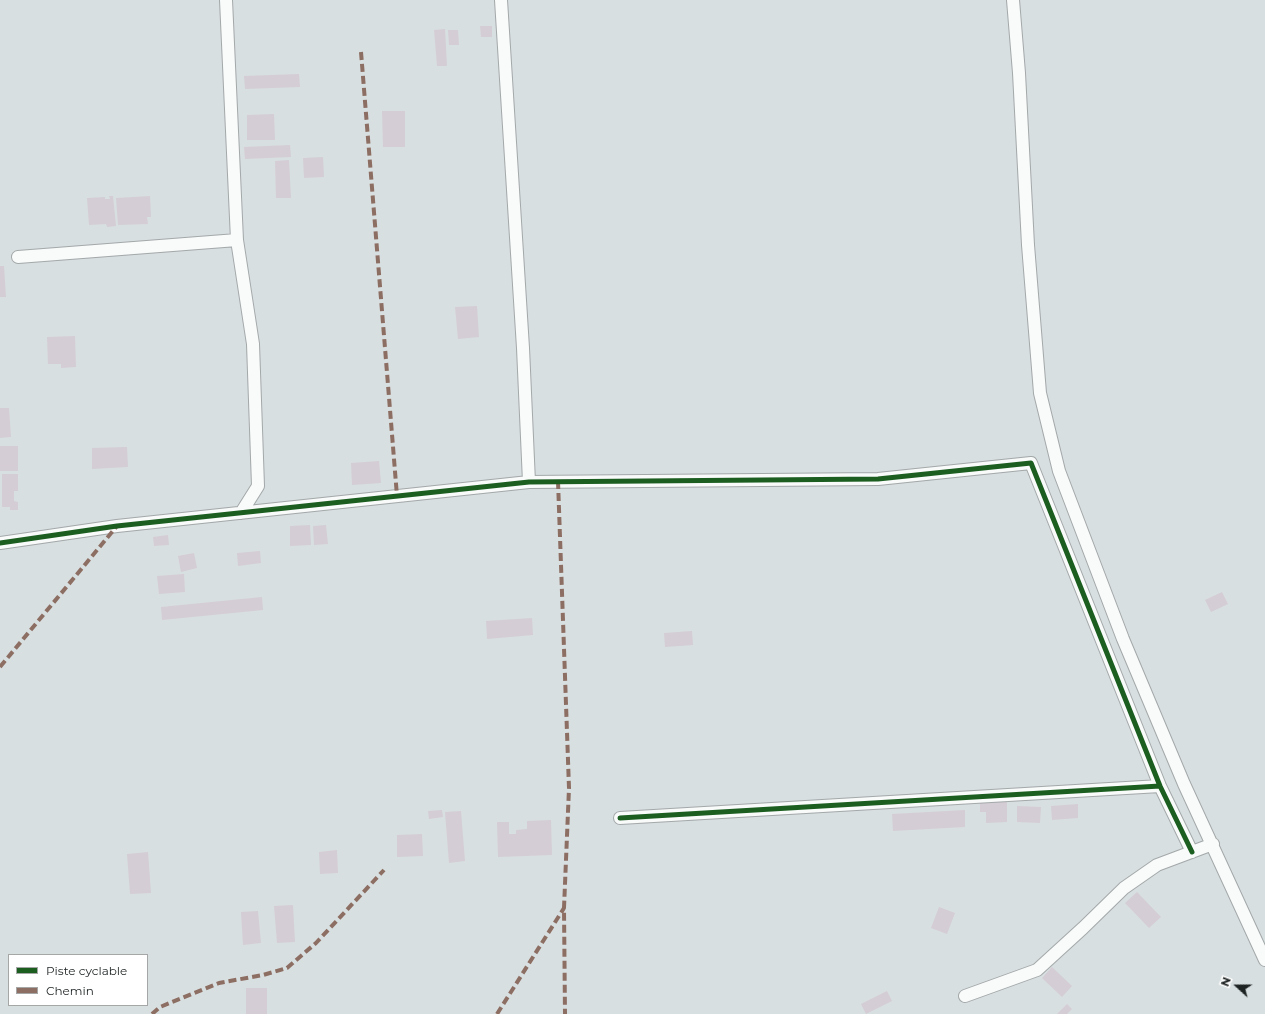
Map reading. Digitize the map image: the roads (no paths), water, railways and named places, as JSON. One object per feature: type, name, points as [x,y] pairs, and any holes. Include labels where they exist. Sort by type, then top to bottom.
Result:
[{"type":"street","points":[[226,0],[238,240],[253,344],[258,486],[241,513]]},
{"type":"street","points":[[501,0],[523,348],[529,482]]},
{"type":"street","points":[[1013,0],[1019,73],[1029,253],[1040,393],[1058,471],[1123,638],[1184,784],[1213,844],[1265,960]]},
{"type":"street","points":[[18,257],[238,240]]},
{"type":"street","points":[[0,543],[117,526],[529,482],[878,478],[1031,463],[1160,786],[1192,852]]},
{"type":"street","points":[[620,818],[1160,786]]},
{"type":"street","points":[[965,996],[1037,970],[1124,888],[1158,865],[1213,844]]}]
